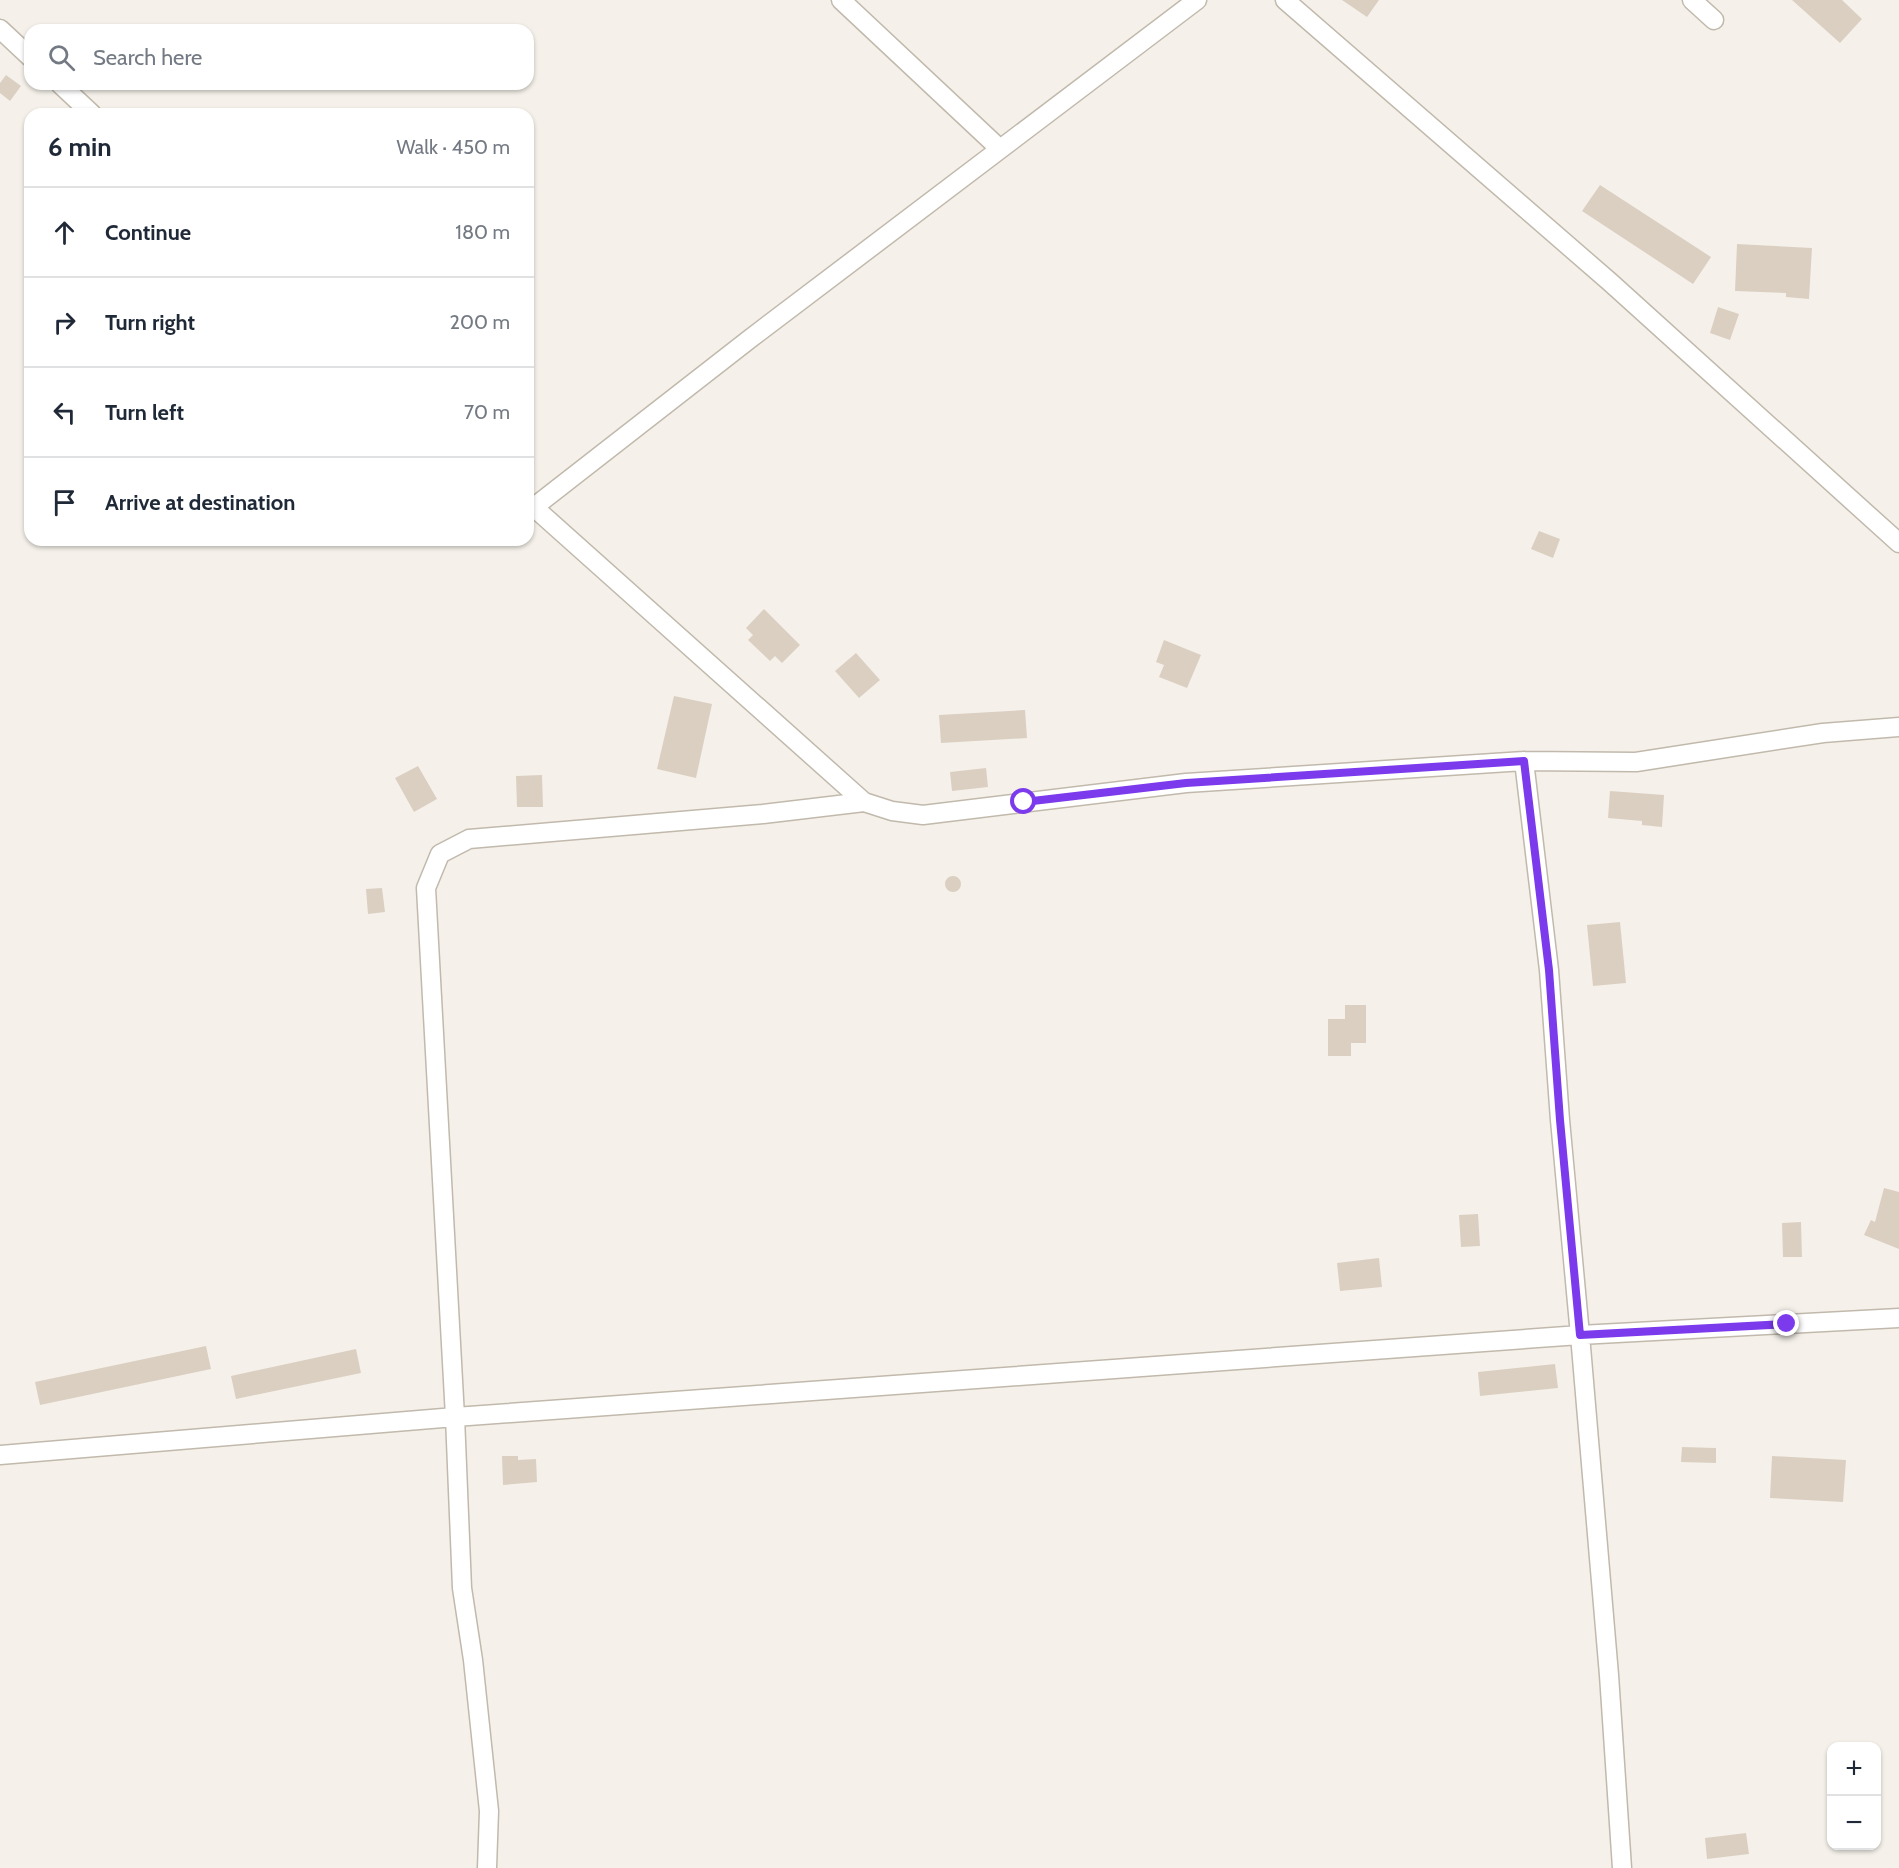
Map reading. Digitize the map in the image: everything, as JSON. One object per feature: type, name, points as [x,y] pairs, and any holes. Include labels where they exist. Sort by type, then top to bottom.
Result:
[{"type":"street","points":[[841,0],[1000,149]]},
{"type":"street","points":[[534,503],[1197,0]]},
{"type":"street","points":[[1285,0],[1610,282],[1899,543]]},
{"type":"street","points":[[1692,0],[1714,20]]},
{"type":"street","points":[[0,29],[24,51]]},
{"type":"street","points":[[66,90],[86,108]]},
{"type":"street","points":[[534,508],[864,802],[892,811],[923,815],[1186,783],[1524,761],[1636,762],[1823,734],[1899,727]]},
{"type":"street","points":[[1524,761],[1549,970],[1609,1675],[1622,1868]]},
{"type":"street","points":[[487,1868],[489,1812],[473,1660],[462,1588],[426,888],[440,854],[469,838],[763,814],[864,802]]},
{"type":"street","points":[[0,1455],[455,1417],[1580,1335],[1899,1318]]},
{"type":"building","points":[[1342,0],[1379,0],[1367,17]]},
{"type":"building","points":[[1792,0],[1842,0],[1862,19],[1840,43]]},
{"type":"building","points":[[6,75],[21,86],[10,101],[0,93],[0,83]]},
{"type":"building","points":[[1600,185],[1711,257],[1693,284],[1582,211]]},
{"type":"building","points":[[1737,244],[1812,248],[1809,299],[1786,297],[1786,293],[1735,291]]},
{"type":"building","points":[[1718,307],[1739,314],[1730,340],[1710,333]]},
{"type":"building","points":[[1539,531],[1560,539],[1553,558],[1531,549]]},
{"type":"building","points":[[764,609],[800,645],[782,663],[775,656],[770,661],[748,640],[753,635],[746,628]]},
{"type":"building","points":[[1164,640],[1201,655],[1187,688],[1159,677],[1164,665],[1156,662]]},
{"type":"building","points":[[856,653],[880,680],[859,698],[835,671]]},
{"type":"building","points":[[674,696],[712,704],[696,778],[657,769]]},
{"type":"building","points":[[1025,710],[1027,738],[941,743],[939,715]]},
{"type":"building","points":[[418,766],[437,799],[414,812],[395,778]]},
{"type":"building","points":[[986,768],[988,787],[952,791],[950,772]]},
{"type":"building","points":[[542,775],[543,807],[517,807],[516,776]]},
{"type":"building","points":[[1610,791],[1664,795],[1662,827],[1642,825],[1642,821],[1608,818]]},
{"type":"building","points":[[953,876],[961,884],[953,892],[945,884]]},
{"type":"building","points":[[382,888],[385,912],[368,914],[366,889]]},
{"type":"building","points":[[1620,922],[1626,983],[1593,986],[1587,925]]},
{"type":"building","points":[[1345,1005],[1366,1005],[1366,1043],[1351,1043],[1351,1056],[1328,1056],[1328,1019],[1345,1019]]},
{"type":"building","points":[[1884,1188],[1899,1192],[1899,1249],[1864,1235],[1871,1220],[1875,1222]]},
{"type":"building","points":[[1478,1214],[1480,1246],[1461,1247],[1459,1215]]},
{"type":"building","points":[[1801,1222],[1802,1257],[1783,1257],[1782,1223]]},
{"type":"building","points":[[1379,1258],[1382,1287],[1340,1291],[1337,1263]]},
{"type":"building","points":[[206,1346],[211,1369],[40,1405],[35,1382]]},
{"type":"building","points":[[356,1349],[361,1373],[236,1399],[231,1376]]},
{"type":"building","points":[[1555,1364],[1558,1388],[1480,1396],[1478,1372]]},
{"type":"building","points":[[1682,1447],[1716,1448],[1716,1463],[1681,1462]]},
{"type":"building","points":[[502,1456],[518,1456],[518,1460],[536,1459],[537,1482],[503,1485]]},
{"type":"building","points":[[1772,1456],[1846,1460],[1843,1502],[1770,1498]]},
{"type":"building","points":[[1746,1833],[1749,1854],[1707,1859],[1705,1838]]},
{"type":"route","points":[[1024,802],[1186,783],[1524,761],[1549,970],[1580,1335],[1787,1324]]}]
